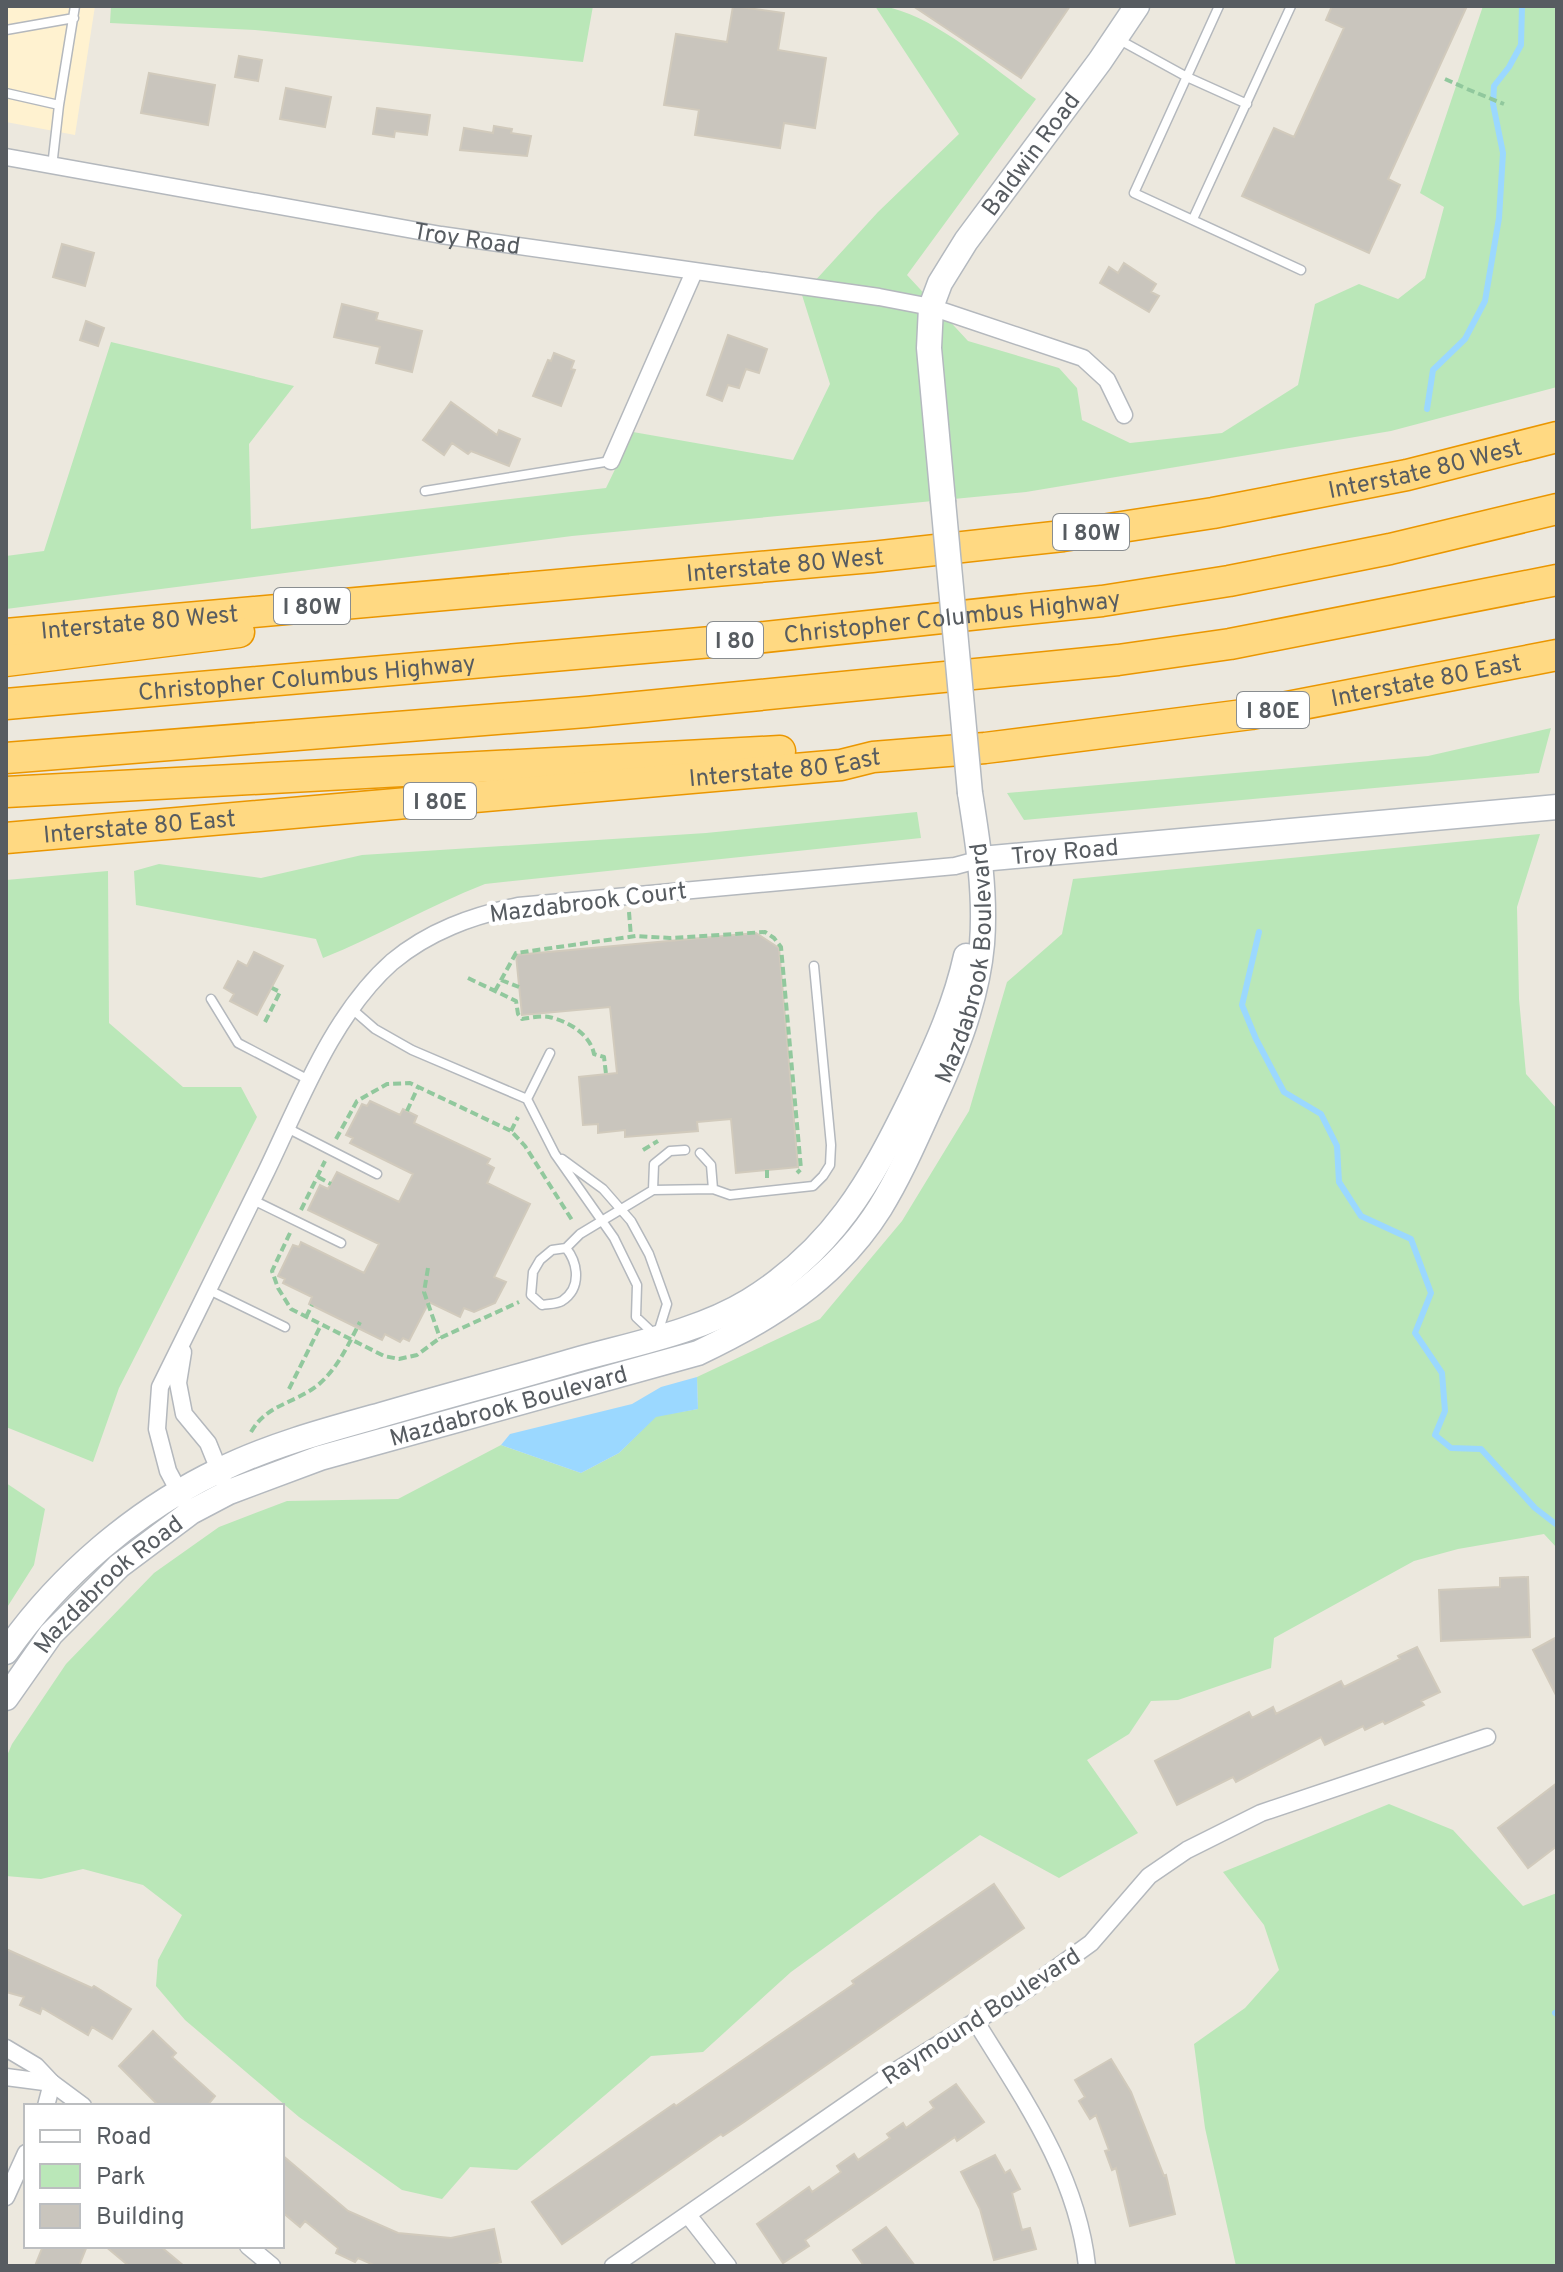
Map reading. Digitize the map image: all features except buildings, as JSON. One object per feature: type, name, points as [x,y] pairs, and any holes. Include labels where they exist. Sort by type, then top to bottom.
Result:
[{"type":"highway","name":"Interstate 80 West","points":[[6,634],[872,557],[1063,536],[1213,513],[1392,478],[1557,437]]},
{"type":"highway","name":"Christopher Columbus Highway","points":[[6,704],[746,639],[1102,601],[1229,581],[1375,552],[1557,509]]},
{"type":"highway","points":[[6,661],[374,616],[617,578]]},
{"type":"highway","points":[[6,758],[586,712],[1118,660],[1230,644],[1557,580]]},
{"type":"highway","name":"Interstate 80 East","points":[[6,838],[841,765],[873,757],[985,748],[1251,714],[1557,655]]},
{"type":"highway","points":[[6,792],[838,748],[873,757]]},
{"type":"street","name":"Baldwin Road","points":[[931,307],[940,283],[966,241],[1137,6]]},
{"type":"street","name":"Troy Road","points":[[6,157],[441,235],[931,307],[1083,358],[1107,380],[1124,415]]},
{"type":"street","points":[[611,461],[694,272]]},
{"type":"street","name":"Troy Road","points":[[931,307],[929,348],[970,793],[981,859],[1557,807]]},
{"type":"street","name":"Mazdabrook Court","points":[[184,1502],[168,1471],[157,1429],[160,1387],[323,1054],[373,981],[393,962],[420,942],[453,924],[479,914],[518,906],[955,866],[981,859]]},
{"type":"street","name":"Mazdabrook Boulevard","points":[[224,1481],[318,1432],[657,1337],[720,1316],[799,1265],[856,1201],[876,1169],[938,1044],[959,986],[970,937],[981,859]]},
{"type":"street","name":"Mazdabrook Boulevard","points":[[224,1481],[320,1458],[698,1353],[751,1328],[807,1290],[848,1251],[880,1209],[939,1089],[974,999],[982,943],[981,859]]},
{"type":"street","name":"Mazdabrook Court","points":[[187,1334],[178,1383],[184,1414],[208,1443],[224,1481]]},
{"type":"street","name":"Mazdabrook Road","points":[[6,1652],[37,1612],[102,1547],[224,1481]]},
{"type":"street","name":"Mazdabrook Road","points":[[6,1698],[51,1634],[184,1502]]},
{"type":"street","name":"Raymound Boulevard","points":[[613,2266],[889,2075],[1026,1990],[1091,1943],[1149,1876],[1187,1850],[1261,1813],[1487,1737]]},
{"type":"street","points":[[976,2022],[1039,2126],[1066,2180],[1085,2244],[1087,2266]]},
{"type":"street","points":[[6,2048],[36,2066],[52,2083],[80,2104]]},
{"type":"street","points":[[6,2077],[52,2083]]},
{"type":"street","points":[[47,2104],[52,2083]]},
{"type":"street","points":[[6,2197],[24,2157]]},
{"type":"street","points":[[688,2215],[728,2266]]},
{"type":"street","points":[[250,2248],[272,2266]]},
{"type":"lane","points":[[52,167],[75,6]]},
{"type":"lane","points":[[1219,6],[1134,193],[1301,270]]},
{"type":"lane","points":[[1193,219],[1291,6]]},
{"type":"lane","points":[[6,30],[74,18]]},
{"type":"lane","points":[[1116,38],[1187,77],[1247,104]]},
{"type":"lane","points":[[6,93],[59,105]]},
{"type":"lane","points":[[425,491],[611,461]]},
{"type":"lane","points":[[566,1248],[574,1258],[577,1274],[572,1289],[561,1302],[542,1305],[531,1295],[533,1272],[540,1260],[552,1250],[566,1248],[580,1234],[653,1190],[713,1189],[730,1195],[813,1186],[830,1165],[831,1145],[814,966]]},
{"type":"lane","points":[[211,999],[238,1043],[310,1081]]},
{"type":"lane","points":[[352,1009],[375,1029],[412,1050],[527,1099],[555,1154],[614,1238],[637,1285],[636,1317],[657,1337],[665,1362]]},
{"type":"lane","points":[[527,1099],[550,1053]]},
{"type":"lane","points":[[287,1128],[377,1174]]},
{"type":"lane","points":[[653,1190],[654,1164],[670,1151],[685,1150]]},
{"type":"lane","points":[[700,1153],[711,1165],[713,1189]]},
{"type":"lane","points":[[555,1154],[603,1189],[621,1209],[649,1254],[667,1304],[657,1337]]},
{"type":"lane","points":[[253,1199],[341,1243]]},
{"type":"lane","points":[[209,1290],[285,1327]]},
{"type":"path","points":[[1445,79],[1504,104]]},
{"type":"path","points":[[629,912],[631,937]]},
{"type":"path","points":[[495,991],[516,953],[631,937],[670,938],[765,932],[781,947],[801,1169],[795,1176]]},
{"type":"path","points":[[468,978],[516,1001],[522,1019],[548,1016],[585,1034],[594,1054],[604,1057],[606,1074]]},
{"type":"path","points":[[501,980],[519,987]]},
{"type":"path","points":[[265,1022],[280,992],[272,988]]},
{"type":"path","points":[[516,1295],[519,1302],[440,1338],[417,1355],[399,1359],[384,1356],[287,1305],[272,1271],[357,1101],[387,1084],[399,1081],[511,1131],[525,1146],[572,1220]]},
{"type":"path","points":[[407,1111],[418,1087]]},
{"type":"path","points":[[511,1131],[518,1117]]},
{"type":"path","points":[[643,1150],[667,1139]]},
{"type":"path","points":[[767,1170],[767,1178]]},
{"type":"path","points":[[318,1177],[331,1184]]},
{"type":"path","points":[[753,1179],[781,1177]]},
{"type":"path","points":[[428,1268],[424,1292],[440,1338]]},
{"type":"path","points":[[306,1317],[312,1305]]},
{"type":"path","points":[[246,1441],[266,1413],[316,1387],[328,1376],[360,1322]]},
{"type":"path","points":[[289,1389],[321,1325]]},
{"type":"shaded area","points":[[6,6],[95,6],[75,135],[6,122]]},
{"type":"green space","points":[[111,6],[593,6],[583,62],[255,30],[110,23]]},
{"type":"green space","points":[[875,6],[915,16],[937,28],[1036,99],[907,275],[968,341],[1059,368],[1077,388],[1082,420],[1130,443],[1222,433],[1298,385],[1315,304],[1359,284],[1398,299],[1425,278],[1444,207],[1420,193],[1483,6],[1557,6],[1557,387],[1391,431],[1026,492],[572,536],[6,609],[6,556],[44,551],[111,342],[294,386],[249,444],[251,529],[606,488],[633,432],[793,460],[830,384],[802,295],[878,212],[959,134]]},
{"type":"green space","points":[[1551,728],[1539,773],[1024,820],[1007,793],[1428,756]]},
{"type":"green space","points":[[917,812],[921,838],[485,884],[323,958],[316,939],[136,905],[134,871],[159,864],[261,878],[362,855],[706,833]]},
{"type":"green space","points":[[1540,834],[1517,907],[1519,999],[1526,1074],[1557,1109],[1557,1548],[1544,1534],[1458,1549],[1414,1561],[1274,1638],[1271,1668],[1178,1700],[1151,1701],[1129,1734],[1087,1760],[1138,1833],[1059,1878],[980,1835],[791,1972],[703,2052],[651,2056],[517,2170],[470,2167],[442,2199],[402,2190],[299,2117],[185,2020],[156,1986],[158,1960],[182,1915],[143,1885],[83,1869],[41,1879],[6,1876],[6,1758],[12,1744],[66,1664],[154,1573],[219,1527],[287,1501],[398,1499],[501,1445],[581,1473],[619,1453],[656,1416],[698,1409],[697,1377],[820,1319],[902,1221],[969,1111],[1007,982],[1062,934],[1073,879]]},
{"type":"green space","points":[[108,871],[109,1023],[183,1087],[241,1087],[257,1117],[119,1388],[93,1462],[6,1427],[6,880]]},
{"type":"green space","points":[[6,1483],[45,1509],[34,1565],[6,1609]]},
{"type":"green space","points":[[1389,1804],[1453,1830],[1523,1906],[1557,1893],[1557,2266],[1236,2266],[1205,2128],[1194,2044],[1245,2008],[1279,1970],[1264,1925],[1223,1872]]},
{"type":"water","points":[[697,1377],[698,1409],[656,1417],[619,1453],[581,1473],[501,1445],[510,1434],[632,1404],[661,1387]]},
{"type":"waterway","points":[[1427,409],[1433,370],[1465,339],[1485,301],[1499,218],[1503,153],[1493,104],[1494,86],[1521,45],[1522,6]]},
{"type":"waterway","points":[[1259,932],[1242,1005],[1256,1039],[1284,1092],[1321,1114],[1337,1146],[1339,1182],[1361,1216],[1411,1239],[1431,1293],[1415,1333],[1442,1373],[1445,1411],[1435,1435],[1451,1448],[1481,1449],[1535,1508],[1557,1525]]}]
